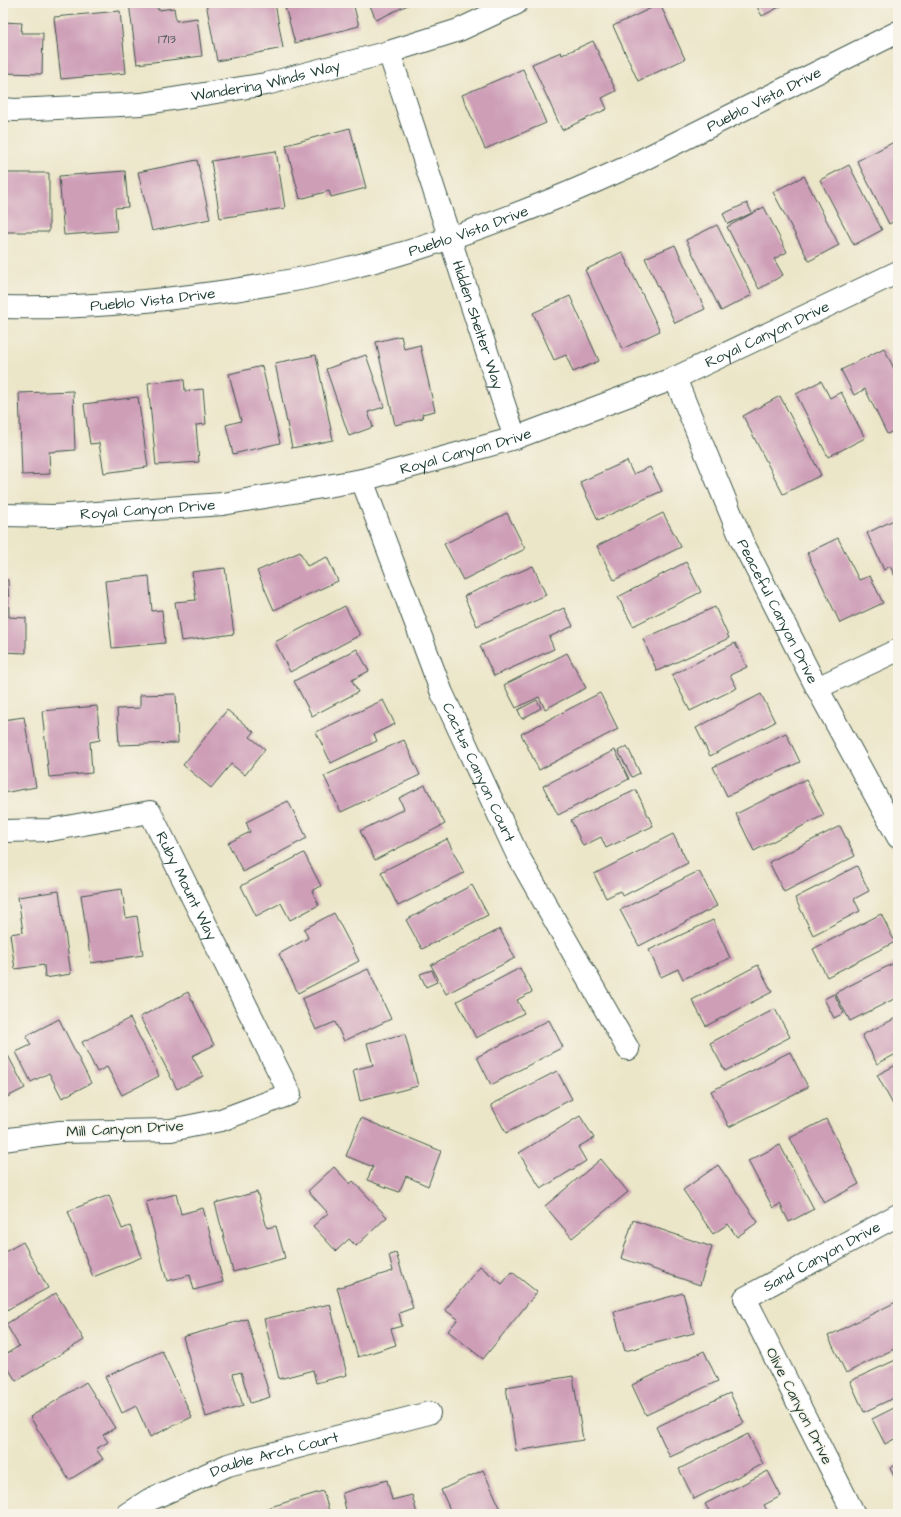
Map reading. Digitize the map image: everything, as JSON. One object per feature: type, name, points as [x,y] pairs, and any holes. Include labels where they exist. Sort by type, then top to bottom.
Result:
[{"type":"street","name":"Wandering Winds Way","points":[[3,109],[15,110],[141,104],[266,84],[389,52],[459,30],[517,3]]},
{"type":"street","name":"Pueblo Vista Drive","points":[[3,307],[33,308],[112,304],[181,297],[270,284],[340,270],[449,238],[552,200],[632,165],[898,32]]},
{"type":"street","name":"Hidden Shelter Way","points":[[389,52],[515,438]]},
{"type":"street","name":"Royal Canyon Drive","points":[[3,515],[54,516],[223,504],[362,480],[515,438],[675,378],[898,272]]},
{"type":"street","name":"Peaceful Canyon Drive","points":[[675,378],[742,541],[817,688],[898,837]]},
{"type":"street","name":"Cactus Canyon Court","points":[[362,480],[442,693],[458,728],[517,854],[628,1049]]},
{"type":"street","points":[[817,688],[898,650]]},
{"type":"street","name":"Ruby Mount Way","points":[[3,831],[50,830],[150,812],[290,1094]]},
{"type":"street","name":"Mill Canyon Drive","points":[[3,1140],[60,1132],[171,1130],[221,1120],[290,1094]]},
{"type":"street","name":"Sand Canyon Drive","points":[[745,1298],[898,1215]]},
{"type":"street","name":"Olive Canyon Drive","points":[[745,1298],[854,1514]]},
{"type":"street","name":"Double Arch Court","points":[[127,1514],[149,1500],[228,1465],[429,1413]]},
{"type":"building","points":[[129,3],[157,3],[158,10],[174,8],[176,21],[197,18],[202,56],[137,64]]},
{"type":"building","points":[[206,3],[275,3],[283,48],[217,61]]},
{"type":"building","points":[[284,3],[353,3],[359,26],[295,43]]},
{"type":"building","points":[[369,3],[412,3],[376,20]]},
{"type":"building","points":[[755,3],[787,3],[762,16]]},
{"type":"building","points":[[660,4],[685,59],[638,81],[613,26]]},
{"type":"building","points":[[120,11],[126,73],[61,79],[54,17]]},
{"type":"building","points":[[3,22],[22,23],[21,33],[43,33],[42,74],[3,73]]},
{"type":"building","points":[[593,41],[616,91],[602,98],[607,109],[562,130],[532,64],[561,52],[562,55]]},
{"type":"building","points":[[523,69],[546,123],[485,149],[462,95]]},
{"type":"building","points":[[350,128],[366,188],[331,197],[329,191],[300,199],[286,145]]},
{"type":"building","points":[[894,142],[898,149],[898,219],[889,224],[857,161]]},
{"type":"building","points":[[276,151],[285,208],[220,218],[211,161]]},
{"type":"building","points":[[197,160],[210,219],[152,231],[138,172]]},
{"type":"building","points":[[849,165],[882,230],[854,245],[820,180]]},
{"type":"building","points":[[125,171],[128,207],[115,208],[117,231],[64,235],[59,176]]},
{"type":"building","points":[[3,173],[49,173],[49,232],[3,232]]},
{"type":"building","points":[[804,176],[839,245],[809,261],[773,192]]},
{"type":"building","points":[[747,203],[752,213],[728,224],[723,214]]},
{"type":"building","points":[[764,207],[787,252],[774,259],[783,275],[759,289],[727,227]]},
{"type":"building","points":[[717,225],[752,295],[721,311],[686,240]]},
{"type":"building","points":[[675,245],[705,309],[675,323],[645,258]]},
{"type":"building","points":[[622,252],[660,331],[622,349],[585,270]]},
{"type":"building","points":[[570,296],[599,361],[573,372],[566,355],[554,360],[533,313]]},
{"type":"building","points":[[401,336],[404,349],[420,345],[435,411],[422,414],[423,418],[395,425],[376,342]]},
{"type":"building","points":[[884,348],[898,377],[898,429],[887,434],[865,389],[854,395],[841,370]]},
{"type":"building","points":[[316,355],[333,440],[292,448],[275,363]]},
{"type":"building","points":[[366,355],[384,407],[368,412],[373,427],[349,436],[326,369]]},
{"type":"building","points":[[262,366],[280,443],[233,454],[226,425],[241,421],[229,374]]},
{"type":"building","points":[[184,379],[185,391],[203,389],[206,424],[196,425],[199,462],[156,465],[148,383]]},
{"type":"building","points":[[821,381],[830,398],[841,392],[865,438],[828,457],[796,394]]},
{"type":"building","points":[[73,391],[75,450],[49,452],[50,474],[22,475],[19,393]]},
{"type":"building","points":[[780,396],[821,475],[783,494],[743,416]]},
{"type":"building","points":[[138,397],[148,467],[104,473],[99,443],[90,444],[84,404]]},
{"type":"building","points":[[627,461],[633,474],[650,467],[662,491],[598,520],[580,482]]},
{"type":"building","points":[[507,513],[525,549],[463,580],[444,544]]},
{"type":"building","points":[[663,513],[681,547],[614,580],[597,546]]},
{"type":"building","points":[[898,518],[898,582],[890,566],[884,570],[867,533]]},
{"type":"building","points":[[838,538],[859,580],[870,576],[883,603],[840,623],[807,553]]},
{"type":"building","points":[[300,552],[307,566],[327,557],[338,581],[274,610],[257,571]]},
{"type":"building","points":[[686,562],[701,592],[633,626],[618,597]]},
{"type":"building","points":[[533,566],[546,595],[477,626],[464,596]]},
{"type":"building","points":[[225,568],[234,634],[181,641],[175,602],[196,600],[192,572]]},
{"type":"building","points":[[149,576],[152,611],[162,610],[165,643],[112,648],[105,581]]},
{"type":"building","points":[[3,580],[8,580],[9,617],[26,618],[26,653],[3,652]]},
{"type":"building","points":[[345,606],[360,635],[290,672],[275,642]]},
{"type":"building","points":[[715,607],[729,638],[657,671],[643,639]]},
{"type":"building","points":[[564,608],[573,626],[549,637],[554,649],[494,676],[480,646]]},
{"type":"building","points":[[735,643],[747,667],[730,675],[737,688],[690,711],[672,675]]},
{"type":"building","points":[[357,649],[369,671],[352,680],[358,692],[312,716],[294,681]]},
{"type":"building","points":[[567,653],[586,688],[545,709],[539,697],[516,708],[504,685]]},
{"type":"building","points":[[600,693],[618,729],[539,770],[521,734]]},
{"type":"building","points":[[176,694],[178,743],[119,745],[117,709],[140,708],[140,695]]},
{"type":"building","points":[[761,694],[775,722],[710,756],[696,728]]},
{"type":"building","points":[[383,700],[395,724],[374,734],[377,741],[331,763],[316,732]]},
{"type":"building","points":[[537,700],[541,708],[522,719],[518,710]]},
{"type":"building","points":[[97,706],[100,740],[90,742],[92,773],[49,777],[42,711]]},
{"type":"building","points":[[227,710],[254,732],[250,737],[265,749],[245,775],[231,764],[211,788],[183,765]]},
{"type":"building","points":[[24,717],[36,787],[3,793],[3,720]]},
{"type":"building","points":[[786,733],[800,762],[727,796],[713,767]]},
{"type":"building","points":[[404,740],[420,775],[341,812],[324,776]]},
{"type":"building","points":[[627,746],[640,773],[632,777],[618,751]]},
{"type":"building","points":[[615,750],[629,779],[558,815],[543,786]]},
{"type":"building","points":[[806,779],[824,815],[754,851],[736,814]]},
{"type":"building","points":[[425,785],[445,824],[375,860],[360,831],[404,809],[399,798]]},
{"type":"building","points":[[636,790],[653,826],[606,848],[601,837],[583,846],[571,820]]},
{"type":"building","points":[[288,801],[307,838],[243,872],[228,843],[250,832],[246,822]]},
{"type":"building","points":[[840,826],[855,856],[784,892],[769,862]]},
{"type":"building","points":[[673,834],[688,863],[623,896],[620,891],[606,898],[594,874]]},
{"type":"building","points":[[447,839],[464,873],[398,906],[381,872]]},
{"type":"building","points":[[304,853],[321,886],[312,891],[319,905],[290,920],[281,903],[256,916],[241,886]]},
{"type":"building","points":[[857,866],[869,891],[854,899],[860,911],[813,935],[795,898]]},
{"type":"building","points":[[699,871],[717,906],[639,946],[620,910]]},
{"type":"building","points":[[472,885],[488,915],[422,949],[406,920]]},
{"type":"building","points":[[122,889],[126,918],[137,916],[143,955],[91,963],[81,895]]},
{"type":"building","points":[[59,891],[71,974],[45,978],[44,965],[15,969],[10,934],[23,932],[18,897]]},
{"type":"building","points":[[334,913],[359,961],[298,993],[279,954],[308,938],[304,929]]},
{"type":"building","points":[[881,914],[895,942],[827,977],[813,949]]},
{"type":"building","points":[[713,920],[730,958],[683,979],[678,969],[661,977],[649,950]]},
{"type":"building","points":[[500,929],[515,958],[446,994],[431,965]]},
{"type":"building","points":[[898,961],[898,997],[850,1021],[835,993]]},
{"type":"building","points":[[758,965],[772,992],[706,1026],[692,1000]]},
{"type":"building","points":[[520,968],[532,992],[517,1000],[524,1013],[476,1038],[457,1001]]},
{"type":"building","points":[[368,969],[391,1019],[344,1041],[335,1022],[316,1030],[302,999]]},
{"type":"building","points":[[432,970],[437,982],[426,987],[420,974]]},
{"type":"building","points":[[188,992],[214,1045],[192,1056],[203,1076],[177,1089],[140,1017]]},
{"type":"building","points":[[834,994],[844,1013],[834,1018],[824,999]]},
{"type":"building","points":[[775,1009],[790,1037],[725,1071],[710,1043]]},
{"type":"building","points":[[898,1017],[898,1053],[877,1064],[862,1035]]},
{"type":"building","points":[[130,1018],[159,1076],[122,1095],[107,1067],[97,1072],[82,1042]]},
{"type":"building","points":[[59,1019],[91,1083],[62,1098],[49,1073],[31,1082],[16,1052],[31,1045],[26,1036]]},
{"type":"building","points":[[549,1020],[563,1047],[491,1085],[477,1057]]},
{"type":"building","points":[[405,1034],[418,1086],[360,1101],[353,1070],[373,1065],[367,1043]]},
{"type":"building","points":[[3,1046],[25,1088],[3,1099]]},
{"type":"building","points":[[790,1052],[808,1087],[729,1127],[711,1091]]},
{"type":"building","points":[[898,1064],[898,1109],[896,1110],[877,1075]]},
{"type":"building","points":[[557,1071],[572,1099],[506,1133],[491,1105]]},
{"type":"building","points":[[580,1116],[594,1138],[578,1147],[586,1161],[541,1189],[519,1153]]},
{"type":"building","points":[[361,1118],[441,1151],[428,1186],[406,1176],[399,1192],[367,1180],[373,1167],[346,1156]]},
{"type":"building","points":[[826,1119],[859,1184],[824,1203],[790,1138]]},
{"type":"building","points":[[780,1145],[814,1209],[789,1222],[780,1204],[773,1208],[748,1161]]},
{"type":"building","points":[[601,1159],[628,1192],[572,1238],[545,1206]]},
{"type":"building","points":[[718,1165],[758,1222],[737,1237],[728,1224],[713,1234],[683,1190]]},
{"type":"building","points":[[334,1167],[350,1184],[353,1181],[387,1217],[356,1246],[349,1239],[336,1251],[313,1226],[328,1213],[308,1191]]},
{"type":"building","points":[[257,1192],[267,1228],[276,1226],[285,1258],[233,1272],[215,1203]]},
{"type":"building","points":[[176,1194],[181,1214],[203,1208],[223,1282],[194,1290],[190,1275],[167,1281],[146,1202]]},
{"type":"building","points":[[109,1195],[122,1229],[130,1226],[142,1257],[93,1277],[68,1211]]},
{"type":"building","points":[[633,1220],[712,1247],[700,1285],[621,1258]]},
{"type":"building","points":[[23,1242],[48,1288],[3,1312],[3,1253]]},
{"type":"building","points":[[396,1253],[413,1308],[399,1313],[402,1326],[391,1329],[396,1345],[358,1357],[337,1288],[393,1271],[389,1255]]},
{"type":"building","points":[[480,1266],[502,1284],[512,1272],[537,1292],[483,1359],[448,1331],[458,1319],[445,1310]]},
{"type":"building","points":[[56,1293],[84,1340],[16,1381],[3,1360],[3,1356],[19,1346],[6,1324]]},
{"type":"building","points":[[683,1293],[694,1333],[625,1351],[614,1312]]},
{"type":"building","points":[[898,1301],[898,1347],[846,1373],[828,1336]]},
{"type":"building","points":[[330,1304],[347,1375],[316,1383],[313,1370],[279,1379],[264,1319]]},
{"type":"building","points":[[247,1319],[270,1397],[250,1403],[241,1372],[233,1374],[243,1406],[206,1417],[183,1337]]},
{"type":"building","points":[[162,1351],[192,1417],[150,1437],[136,1406],[122,1413],[105,1377]]},
{"type":"building","points":[[704,1351],[718,1381],[646,1415],[632,1385]]},
{"type":"building","points":[[898,1359],[898,1396],[864,1412],[850,1381]]},
{"type":"building","points":[[573,1376],[583,1440],[516,1451],[506,1387]]},
{"type":"building","points":[[86,1382],[115,1428],[103,1435],[108,1442],[96,1449],[103,1459],[69,1480],[30,1417]]},
{"type":"building","points":[[730,1393],[744,1423],[670,1457],[656,1427]]},
{"type":"building","points":[[898,1406],[898,1437],[885,1444],[872,1419]]},
{"type":"building","points":[[748,1434],[763,1464],[694,1499],[679,1469]]},
{"type":"building","points":[[898,1464],[898,1485],[890,1468]]},
{"type":"building","points":[[483,1470],[503,1514],[452,1514],[441,1490]]},
{"type":"building","points":[[768,1471],[781,1496],[764,1505],[769,1514],[711,1514],[705,1504]]},
{"type":"building","points":[[387,1480],[392,1500],[412,1495],[417,1514],[347,1514],[342,1493]]},
{"type":"building","points":[[323,1491],[330,1514],[269,1514],[267,1508]]}]
